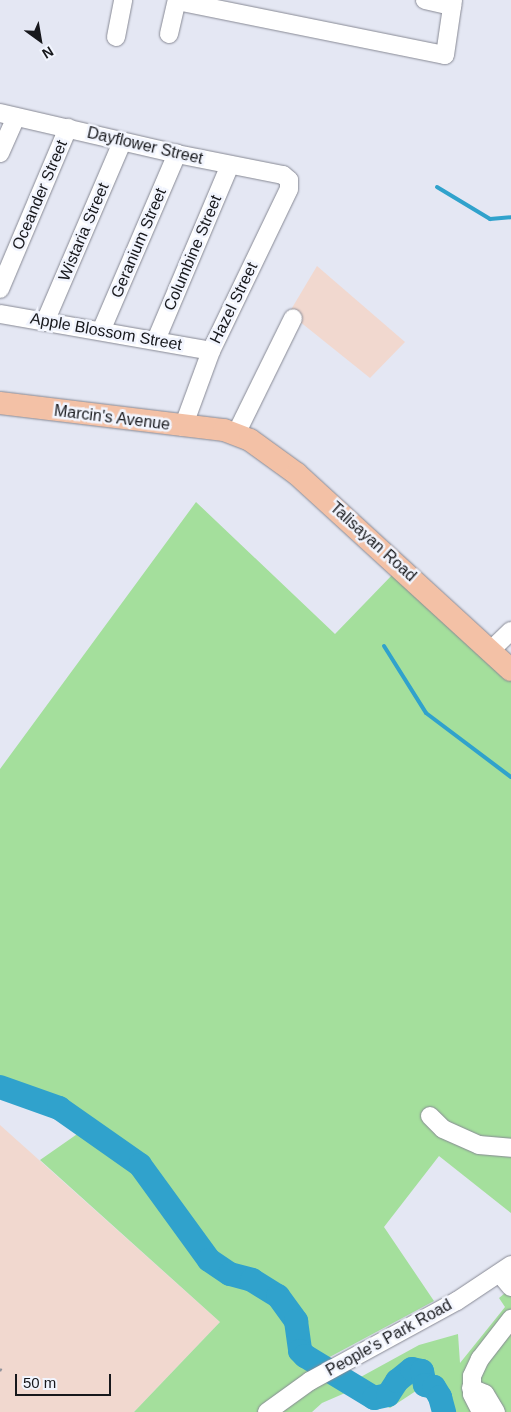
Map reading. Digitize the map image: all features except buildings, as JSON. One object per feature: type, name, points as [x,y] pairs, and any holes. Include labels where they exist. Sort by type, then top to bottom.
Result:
[{"type":"main road","name":"Marcin's Avenue","points":[[0,403],[230,432]]},
{"type":"main road","name":"Talisayan Road","points":[[230,432],[265,448],[297,474],[511,670]]},
{"type":"street","points":[[116,37],[123,0]]},
{"type":"street","points":[[169,34],[177,1],[445,56],[453,3],[425,0]]},
{"type":"street","points":[[0,153],[8,115]]},
{"type":"street","name":"Dayflower Street","points":[[8,115],[177,154],[283,174],[289,180]]},
{"type":"street","name":"Oceander Street","points":[[0,289],[68,128]]},
{"type":"street","name":"Wistaria Street","points":[[46,322],[122,142]]},
{"type":"street","name":"Geranium Street","points":[[101,331],[177,154]]},
{"type":"street","name":"Columbine Street","points":[[156,340],[230,165]]},
{"type":"street","name":"Hazel Street","points":[[184,427],[211,351],[289,189],[289,180]]},
{"type":"street","name":"Apple Blossom Street","points":[[0,314],[211,351]]},
{"type":"street","points":[[230,432],[293,318]]},
{"type":"street","points":[[490,651],[511,631]]},
{"type":"street","points":[[430,1116],[443,1130],[479,1145],[511,1148]]},
{"type":"street","name":"People's Park Road","points":[[267,1412],[310,1381],[507,1275]]},
{"type":"street","points":[[481,1412],[471,1388],[477,1364],[511,1319]]},
{"type":"street","points":[[471,1388],[485,1394],[496,1412]]},
{"type":"shaded area","points":[[317,266],[405,342],[370,378],[289,313]]},
{"type":"shaded area","points":[[0,1125],[220,1322],[134,1412],[0,1412]]},
{"type":"green space","points":[[196,502],[335,634],[394,573],[511,679],[511,1213],[439,1156],[384,1227],[434,1301],[326,1359],[302,1351],[298,1319],[279,1295],[255,1278],[230,1271],[212,1257],[143,1162],[61,1105],[0,1085],[0,769]]},
{"type":"green space","points":[[83,1130],[135,1167],[205,1263],[233,1280],[256,1287],[272,1298],[287,1315],[299,1360],[357,1379],[419,1345],[458,1334],[460,1363],[505,1307],[499,1298],[511,1288],[511,1412],[444,1412],[434,1387],[425,1385],[390,1408],[352,1390],[322,1403],[312,1412],[134,1412],[220,1322],[40,1160]]},
{"type":"waterway","points":[[437,187],[490,219],[511,217]]},
{"type":"waterway","points":[[384,646],[426,713],[511,777]]},
{"type":"waterway","points":[[0,1087],[59,1108],[140,1165],[209,1260],[230,1274],[252,1280],[278,1296],[296,1321],[300,1351],[305,1356],[374,1398],[388,1395],[397,1381],[412,1369],[422,1371],[425,1385],[434,1387],[440,1397],[444,1412]]}]
